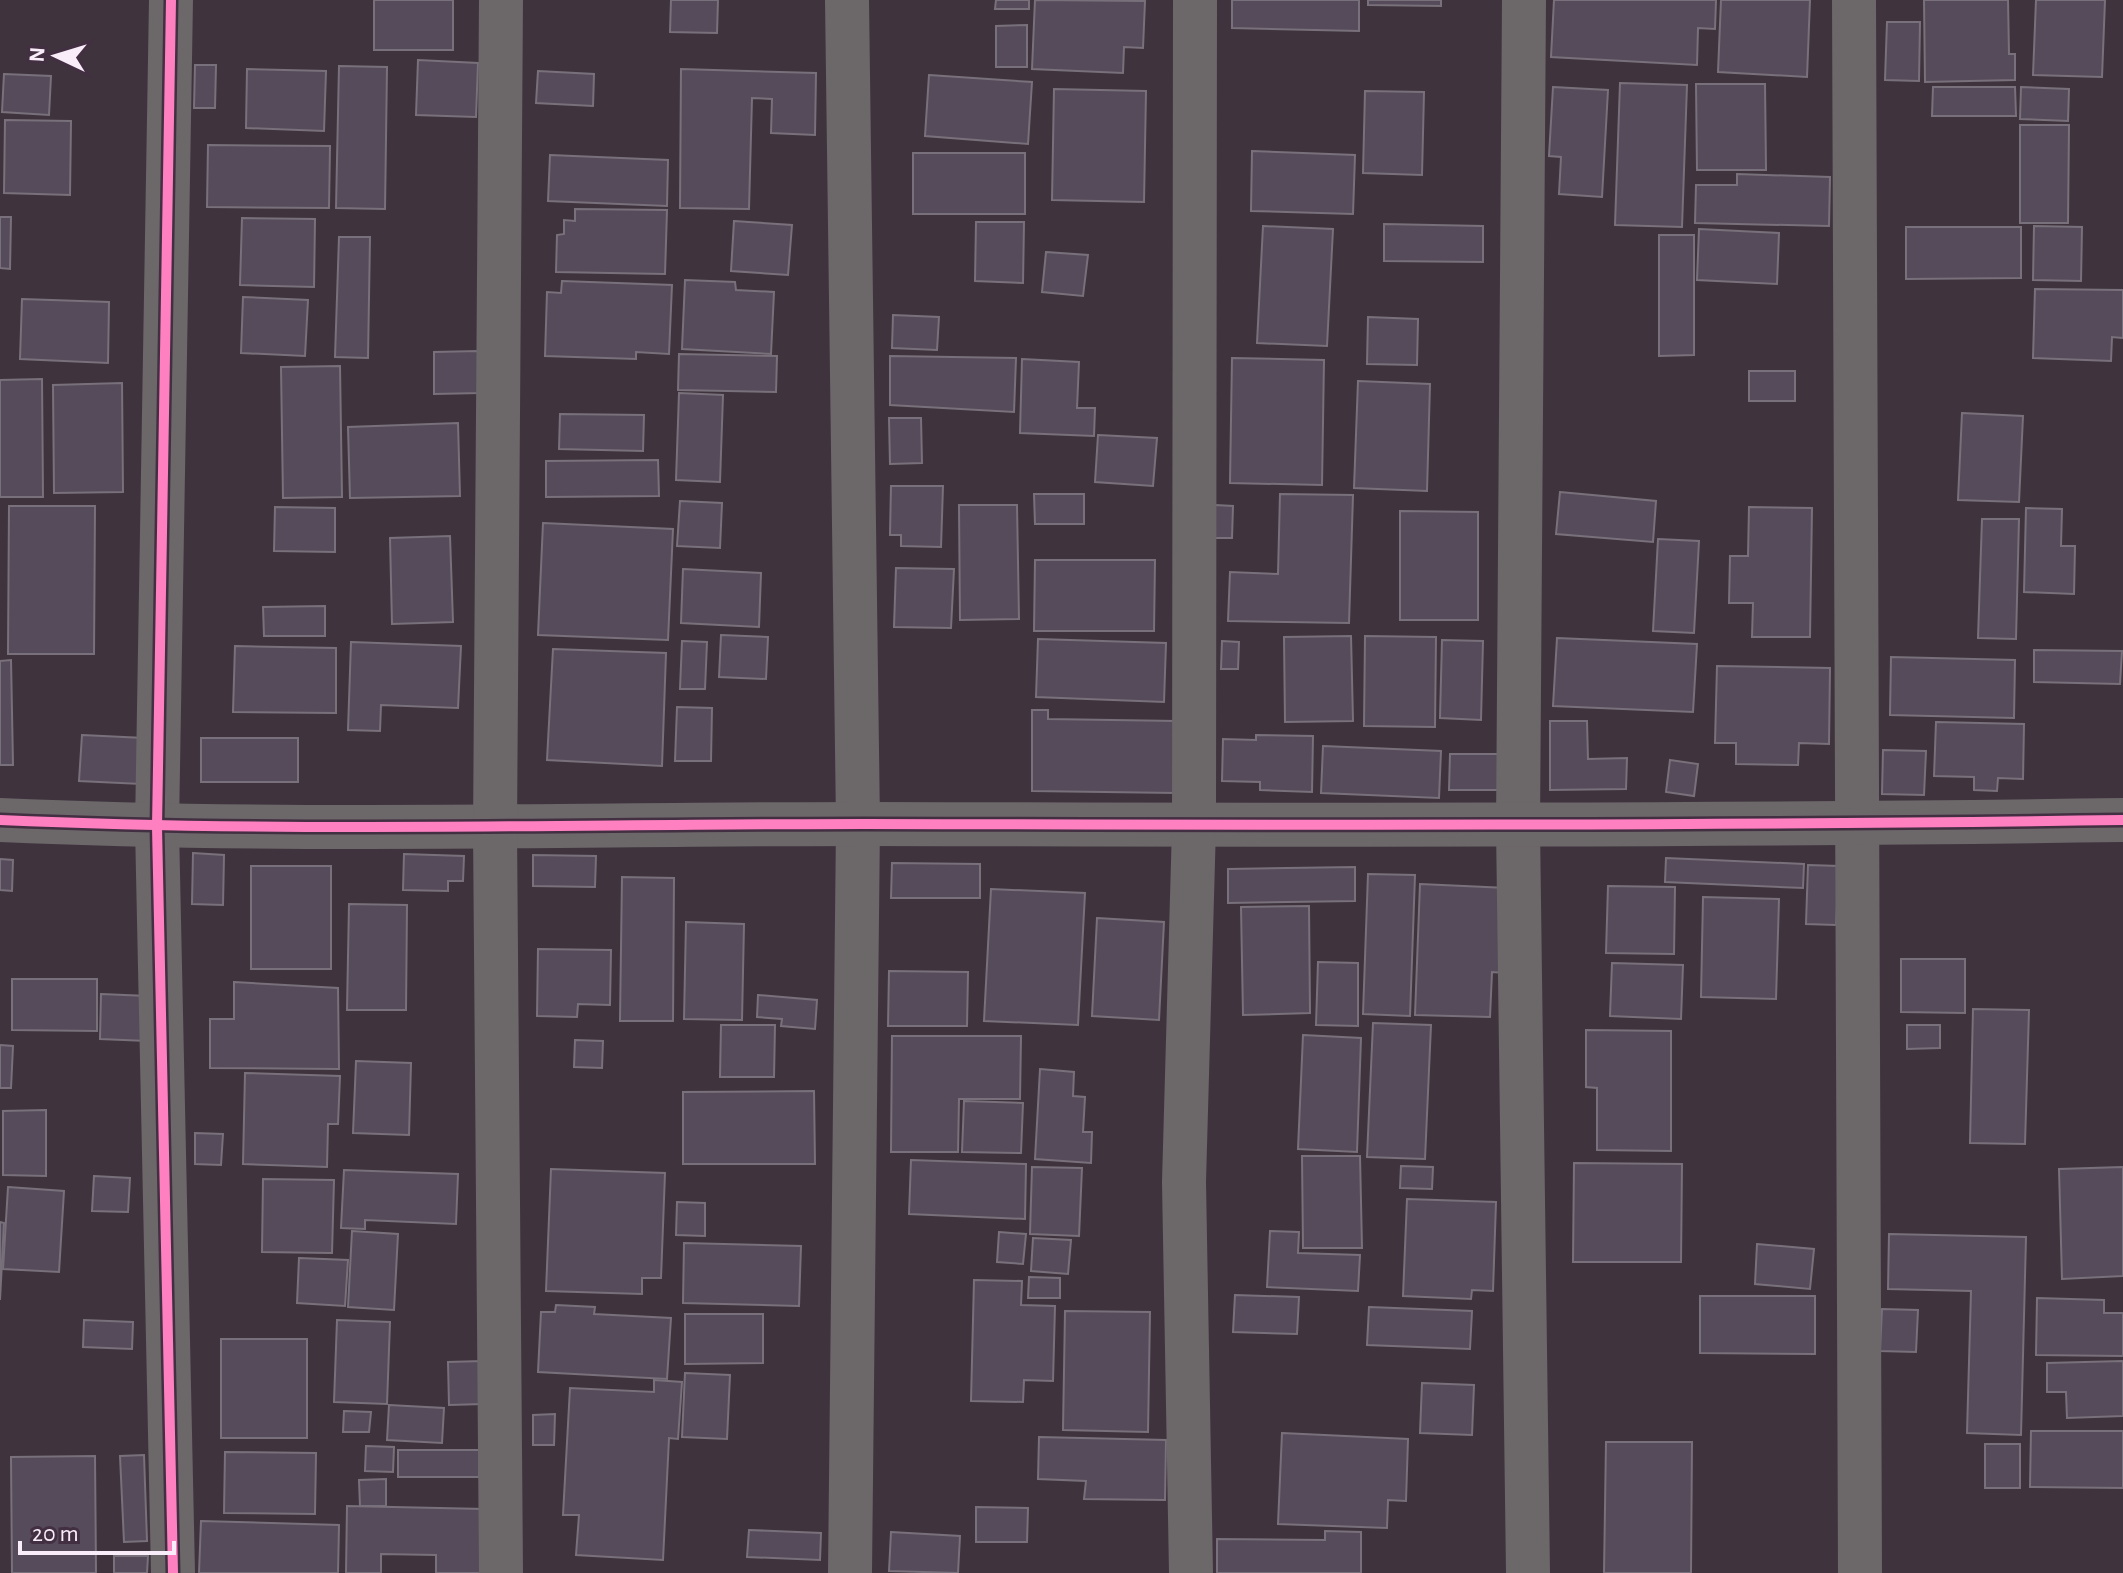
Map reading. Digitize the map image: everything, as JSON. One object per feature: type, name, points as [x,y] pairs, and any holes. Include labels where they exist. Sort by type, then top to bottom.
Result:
[{"type":"street","points":[[171,0],[157,827],[173,1573]]},
{"type":"street","points":[[501,0],[495,829],[501,1573]]},
{"type":"street","points":[[847,0],[858,824],[850,1573]]},
{"type":"street","points":[[1191,1573],[1184,1182],[1194,826],[1195,0]]},
{"type":"street","points":[[1524,0],[1518,826],[1528,1573]]},
{"type":"street","points":[[1854,0],[1860,1573]]},
{"type":"street","points":[[0,820],[157,827],[495,829],[858,824],[1518,826],[2123,820]]},
{"type":"building","points":[[374,0],[453,0],[453,50],[374,50]]},
{"type":"building","points":[[671,0],[718,0],[717,33],[670,32]]},
{"type":"building","points":[[996,0],[1029,0],[1029,9],[995,9]]},
{"type":"building","points":[[1035,0],[1145,1],[1143,48],[1124,47],[1123,73],[1032,69]]},
{"type":"building","points":[[1232,0],[1359,0],[1359,31],[1232,28]]},
{"type":"building","points":[[1368,0],[1441,0],[1441,6],[1368,5]]},
{"type":"building","points":[[1554,0],[1716,0],[1715,29],[1698,28],[1697,65],[1551,57]]},
{"type":"building","points":[[1721,0],[1810,0],[1807,77],[1718,72]]},
{"type":"building","points":[[1924,0],[2008,0],[2009,54],[2015,54],[2015,80],[1925,82]]},
{"type":"building","points":[[2036,0],[2105,0],[2102,77],[2033,75]]},
{"type":"building","points":[[1887,22],[1920,22],[1919,81],[1885,80]]},
{"type":"building","points":[[1027,25],[1027,67],[996,67],[996,26]]},
{"type":"building","points":[[418,60],[478,63],[476,117],[416,115]]},
{"type":"building","points":[[195,65],[216,65],[215,108],[194,108]]},
{"type":"building","points":[[339,66],[387,67],[385,209],[336,208]]},
{"type":"building","points":[[247,69],[326,71],[324,131],[246,128]]},
{"type":"building","points":[[681,69],[816,73],[815,135],[771,133],[772,99],[752,98],[749,209],[680,208]]},
{"type":"building","points":[[538,71],[594,74],[593,106],[536,103]]},
{"type":"building","points":[[4,74],[51,76],[49,115],[2,112]]},
{"type":"building","points":[[929,75],[1032,82],[1028,144],[925,136]]},
{"type":"building","points":[[1620,83],[1687,85],[1682,227],[1615,225]]},
{"type":"building","points":[[1696,84],[1765,84],[1766,170],[1697,170]]},
{"type":"building","points":[[1553,87],[1608,90],[1602,197],[1559,194],[1561,157],[1549,156]]},
{"type":"building","points":[[1933,87],[2015,87],[2016,116],[1932,116]]},
{"type":"building","points":[[2021,87],[2069,89],[2068,121],[2020,119]]},
{"type":"building","points":[[1054,89],[1146,91],[1144,202],[1052,200]]},
{"type":"building","points":[[1365,91],[1424,92],[1422,175],[1363,173]]},
{"type":"building","points":[[5,120],[71,121],[70,195],[4,193]]},
{"type":"building","points":[[2020,125],[2069,125],[2068,223],[2020,223]]},
{"type":"building","points":[[208,145],[330,146],[329,208],[207,207]]},
{"type":"building","points":[[1252,151],[1355,155],[1353,214],[1251,211]]},
{"type":"building","points":[[913,153],[1025,153],[1025,214],[913,214]]},
{"type":"building","points":[[550,155],[668,160],[667,206],[548,201]]},
{"type":"building","points":[[1737,174],[1830,177],[1829,226],[1695,223],[1696,185],[1737,185]]},
{"type":"building","points":[[575,209],[667,210],[665,274],[556,272],[557,235],[564,234],[564,220],[575,221]]},
{"type":"building","points":[[0,217],[11,217],[10,269],[0,268]]},
{"type":"building","points":[[242,218],[315,219],[314,287],[240,285]]},
{"type":"building","points":[[734,221],[792,225],[788,275],[731,271]]},
{"type":"building","points":[[976,222],[1024,222],[1023,283],[975,281]]},
{"type":"building","points":[[1384,224],[1483,226],[1483,262],[1384,261]]},
{"type":"building","points":[[1263,226],[1333,229],[1327,346],[1257,343]]},
{"type":"building","points":[[2034,226],[2082,227],[2081,281],[2033,280]]},
{"type":"building","points":[[1906,227],[2021,227],[2021,278],[1906,279]]},
{"type":"building","points":[[1699,229],[1779,233],[1777,284],[1697,280]]},
{"type":"building","points":[[1659,235],[1694,235],[1694,355],[1659,356]]},
{"type":"building","points":[[339,237],[370,237],[368,358],[335,357]]},
{"type":"building","points":[[1046,252],[1088,255],[1083,296],[1042,292]]},
{"type":"building","points":[[685,280],[735,282],[736,290],[774,292],[771,354],[682,349]]},
{"type":"building","points":[[562,281],[672,285],[669,354],[636,352],[636,359],[545,356],[547,292],[561,293]]},
{"type":"building","points":[[2035,289],[2123,290],[2123,338],[2112,337],[2111,361],[2033,358]]},
{"type":"building","points":[[243,297],[308,300],[305,356],[241,353]]},
{"type":"building","points":[[22,299],[109,302],[108,363],[20,359]]},
{"type":"building","points":[[893,315],[939,317],[937,350],[892,348]]},
{"type":"building","points":[[1368,317],[1418,319],[1417,365],[1367,364]]},
{"type":"building","points":[[478,351],[479,393],[434,394],[434,352]]},
{"type":"building","points":[[679,354],[777,356],[776,392],[678,390]]},
{"type":"building","points":[[890,356],[1016,358],[1014,412],[890,405]]},
{"type":"building","points":[[1232,358],[1324,360],[1322,485],[1230,483]]},
{"type":"building","points":[[1022,359],[1079,362],[1077,408],[1095,408],[1094,436],[1020,433]]},
{"type":"building","points":[[340,366],[342,497],[283,498],[281,367]]},
{"type":"building","points":[[1749,371],[1795,371],[1795,401],[1749,401]]},
{"type":"building","points":[[42,379],[43,497],[0,497],[0,380]]},
{"type":"building","points":[[1358,381],[1430,384],[1427,491],[1354,488]]},
{"type":"building","points":[[122,383],[123,492],[54,493],[53,385]]},
{"type":"building","points":[[679,393],[723,395],[720,482],[676,480]]},
{"type":"building","points":[[1962,413],[2023,416],[2019,502],[1958,500]]},
{"type":"building","points":[[560,414],[644,415],[643,451],[559,449]]},
{"type":"building","points":[[889,418],[921,418],[922,463],[890,464]]},
{"type":"building","points":[[458,423],[460,496],[350,498],[348,427]]},
{"type":"building","points":[[1098,435],[1157,438],[1153,486],[1095,482]]},
{"type":"building","points":[[658,460],[659,496],[546,497],[546,461]]},
{"type":"building","points":[[891,486],[943,486],[941,547],[901,546],[901,535],[890,535]]},
{"type":"building","points":[[1560,492],[1656,501],[1653,542],[1556,534]]},
{"type":"building","points":[[1034,494],[1084,494],[1084,524],[1035,524]]},
{"type":"building","points":[[1280,494],[1353,495],[1349,623],[1228,621],[1230,572],[1278,574]]},
{"type":"building","points":[[680,501],[722,503],[720,548],[677,546]]},
{"type":"building","points":[[959,505],[1017,505],[1019,619],[960,620]]},
{"type":"building","points":[[1215,505],[1233,506],[1232,538],[1213,538]]},
{"type":"building","points":[[9,506],[95,506],[94,654],[8,654]]},
{"type":"building","points":[[275,507],[335,508],[335,552],[274,551]]},
{"type":"building","points":[[1749,507],[1812,508],[1810,637],[1752,637],[1753,603],[1729,603],[1730,556],[1748,556]]},
{"type":"building","points":[[2026,508],[2062,509],[2061,546],[2075,546],[2074,594],[2024,592]]},
{"type":"building","points":[[1400,511],[1478,512],[1478,620],[1400,620]]},
{"type":"building","points":[[1982,519],[2019,519],[2016,639],[1978,638]]},
{"type":"building","points":[[543,523],[673,529],[668,640],[538,635]]},
{"type":"building","points":[[450,536],[453,622],[392,624],[390,538]]},
{"type":"building","points":[[1658,539],[1699,541],[1694,633],[1653,631]]},
{"type":"building","points":[[1035,560],[1155,560],[1154,631],[1034,631]]},
{"type":"building","points":[[896,568],[954,569],[951,628],[894,627]]},
{"type":"building","points":[[683,569],[761,573],[759,627],[681,623]]},
{"type":"building","points":[[325,606],[325,636],[264,636],[263,607]]},
{"type":"building","points":[[721,635],[768,637],[766,679],[719,677]]},
{"type":"building","points":[[1351,636],[1353,721],[1285,722],[1284,637]]},
{"type":"building","points":[[1365,636],[1436,637],[1435,727],[1364,726]]},
{"type":"building","points":[[1557,638],[1697,644],[1693,712],[1553,706]]},
{"type":"building","points":[[1038,639],[1166,643],[1164,702],[1036,697]]},
{"type":"building","points":[[1442,640],[1483,641],[1481,720],[1440,718]]},
{"type":"building","points":[[682,641],[707,642],[705,689],[680,689]]},
{"type":"building","points":[[1222,641],[1239,642],[1238,669],[1221,669]]},
{"type":"building","points":[[351,642],[461,646],[458,708],[381,705],[380,731],[348,730]]},
{"type":"building","points":[[235,646],[336,648],[336,713],[233,712]]},
{"type":"building","points":[[553,649],[666,653],[662,766],[547,760]]},
{"type":"building","points":[[2034,650],[2122,651],[2120,684],[2034,682]]},
{"type":"building","points":[[1891,657],[2015,660],[2014,718],[1890,715]]},
{"type":"building","points":[[11,660],[13,765],[0,765],[0,661]]},
{"type":"building","points":[[1717,666],[1830,668],[1829,744],[1799,743],[1798,765],[1736,764],[1736,743],[1715,743]]},
{"type":"building","points":[[677,707],[712,708],[711,761],[675,761]]},
{"type":"building","points":[[1032,710],[1048,710],[1048,719],[1176,721],[1176,793],[1032,791]]},
{"type":"building","points":[[1550,721],[1587,721],[1588,759],[1627,758],[1626,789],[1550,790]]},
{"type":"building","points":[[1936,722],[2024,724],[2023,779],[1998,778],[1997,791],[1974,790],[1974,777],[1934,776]]},
{"type":"building","points":[[82,735],[144,738],[141,784],[79,781]]},
{"type":"building","points":[[1256,735],[1313,736],[1312,792],[1260,790],[1260,782],[1222,781],[1223,739],[1256,740]]},
{"type":"building","points":[[201,738],[298,738],[298,782],[201,782]]},
{"type":"building","points":[[1323,746],[1441,751],[1439,798],[1321,793]]},
{"type":"building","points":[[1883,750],[1926,751],[1924,795],[1882,794]]},
{"type":"building","points":[[1450,754],[1503,754],[1502,790],[1449,790]]},
{"type":"building","points":[[1670,760],[1698,764],[1694,796],[1666,792]]},
{"type":"building","points":[[193,853],[224,855],[223,905],[192,904]]},
{"type":"building","points":[[404,854],[464,856],[463,881],[448,881],[448,891],[403,890]]},
{"type":"building","points":[[533,855],[596,856],[595,887],[533,886]]},
{"type":"building","points":[[1666,858],[1804,864],[1803,888],[1665,882]]},
{"type":"building","points":[[0,859],[13,860],[12,891],[0,890]]},
{"type":"building","points":[[892,863],[980,864],[980,898],[891,898]]},
{"type":"building","points":[[1808,865],[1839,866],[1836,925],[1806,924]]},
{"type":"building","points":[[251,866],[331,866],[331,969],[251,969]]},
{"type":"building","points":[[1355,867],[1355,901],[1228,903],[1228,869]]},
{"type":"building","points":[[1368,874],[1415,875],[1410,1016],[1363,1014]]},
{"type":"building","points":[[622,877],[674,878],[673,1021],[620,1021]]},
{"type":"building","points":[[1420,884],[1507,888],[1504,973],[1492,972],[1490,1017],[1415,1015]]},
{"type":"building","points":[[1608,886],[1675,887],[1674,954],[1606,953]]},
{"type":"building","points":[[991,889],[1085,893],[1078,1025],[984,1021]]},
{"type":"building","points":[[1703,897],[1779,899],[1776,999],[1701,997]]},
{"type":"building","points":[[349,904],[407,905],[406,1010],[347,1010]]},
{"type":"building","points":[[1309,906],[1310,1013],[1243,1015],[1241,907]]},
{"type":"building","points":[[1097,918],[1164,922],[1159,1020],[1092,1016]]},
{"type":"building","points":[[686,922],[744,924],[742,1020],[684,1019]]},
{"type":"building","points":[[538,949],[611,950],[610,1005],[578,1004],[577,1017],[537,1016]]},
{"type":"building","points":[[1901,959],[1965,959],[1965,1013],[1901,1012]]},
{"type":"building","points":[[1318,962],[1358,963],[1358,1026],[1316,1025]]},
{"type":"building","points":[[1612,963],[1683,965],[1681,1019],[1610,1016]]},
{"type":"building","points":[[889,971],[968,972],[967,1026],[888,1026]]},
{"type":"building","points":[[12,979],[97,979],[97,1031],[12,1030]]},
{"type":"building","points":[[234,982],[338,988],[339,1069],[210,1068],[210,1019],[234,1019]]},
{"type":"building","points":[[101,994],[148,996],[147,1041],[100,1039]]},
{"type":"building","points":[[758,995],[817,1000],[815,1029],[781,1026],[782,1019],[757,1017]]},
{"type":"building","points":[[1973,1009],[2029,1010],[2025,1144],[1970,1143]]},
{"type":"building","points":[[1373,1023],[1431,1025],[1425,1159],[1367,1157]]},
{"type":"building","points":[[721,1025],[775,1025],[774,1077],[720,1077]]},
{"type":"building","points":[[1907,1025],[1940,1025],[1940,1048],[1907,1049]]},
{"type":"building","points":[[1586,1030],[1671,1031],[1671,1151],[1597,1150],[1597,1088],[1586,1087]]},
{"type":"building","points":[[1303,1035],[1361,1038],[1357,1152],[1298,1149]]},
{"type":"building","points":[[892,1036],[1021,1036],[1020,1099],[959,1099],[958,1152],[891,1152]]},
{"type":"building","points":[[575,1040],[603,1041],[602,1068],[574,1067]]},
{"type":"building","points":[[0,1045],[13,1046],[11,1088],[0,1088]]},
{"type":"building","points":[[356,1061],[411,1063],[409,1135],[353,1133]]},
{"type":"building","points":[[1040,1069],[1074,1072],[1073,1096],[1085,1097],[1083,1132],[1092,1132],[1091,1163],[1035,1159]]},
{"type":"building","points":[[245,1073],[340,1076],[338,1124],[328,1124],[327,1167],[243,1164]]},
{"type":"building","points":[[814,1091],[815,1164],[683,1164],[683,1092]]},
{"type":"building","points":[[964,1101],[1023,1103],[1021,1153],[962,1152]]},
{"type":"building","points":[[46,1110],[46,1176],[3,1175],[3,1111]]},
{"type":"building","points":[[195,1133],[223,1134],[221,1165],[195,1164]]},
{"type":"building","points":[[1302,1156],[1360,1156],[1362,1248],[1303,1248]]},
{"type":"building","points":[[911,1160],[1026,1164],[1025,1219],[909,1214]]},
{"type":"building","points":[[1574,1163],[1682,1164],[1681,1262],[1573,1262]]},
{"type":"building","points":[[1401,1166],[1433,1167],[1432,1189],[1400,1188]]},
{"type":"building","points":[[1032,1167],[1082,1168],[1079,1236],[1030,1234]]},
{"type":"building","points":[[2123,1167],[2123,1276],[2062,1279],[2059,1169]]},
{"type":"building","points":[[551,1169],[665,1173],[661,1278],[642,1278],[642,1294],[546,1291]]},
{"type":"building","points":[[344,1170],[458,1174],[456,1224],[365,1220],[365,1229],[341,1228]]},
{"type":"building","points":[[94,1176],[130,1178],[128,1212],[92,1211]]},
{"type":"building","points":[[263,1179],[334,1180],[332,1253],[262,1252]]},
{"type":"building","points":[[8,1187],[64,1191],[59,1272],[3,1269]]},
{"type":"building","points":[[1407,1199],[1496,1202],[1493,1291],[1472,1290],[1471,1299],[1403,1296]]},
{"type":"building","points":[[677,1202],[705,1203],[705,1236],[676,1235]]},
{"type":"building","points":[[0,1222],[4,1223],[0,1300]]},
{"type":"building","points":[[352,1231],[398,1234],[394,1310],[348,1307]]},
{"type":"building","points":[[1270,1231],[1299,1232],[1298,1253],[1360,1255],[1358,1291],[1267,1287]]},
{"type":"building","points":[[999,1232],[1026,1234],[1023,1264],[997,1262]]},
{"type":"building","points":[[1889,1234],[2026,1237],[2021,1435],[1967,1433],[1971,1291],[1888,1289]]},
{"type":"building","points":[[1033,1238],[1071,1240],[1068,1274],[1031,1271]]},
{"type":"building","points":[[684,1243],[801,1246],[799,1306],[683,1303]]},
{"type":"building","points":[[1757,1244],[1814,1249],[1810,1289],[1755,1284]]},
{"type":"building","points":[[299,1258],[348,1260],[345,1306],[297,1303]]},
{"type":"building","points":[[1029,1277],[1060,1278],[1060,1298],[1028,1298]]},
{"type":"building","points":[[974,1280],[1022,1281],[1021,1305],[1055,1306],[1053,1381],[1024,1380],[1023,1402],[971,1401]]},
{"type":"building","points":[[1235,1295],[1299,1297],[1297,1334],[1233,1332]]},
{"type":"building","points":[[1700,1296],[1815,1296],[1815,1354],[1700,1353]]},
{"type":"building","points":[[2037,1298],[2104,1300],[2104,1313],[2123,1313],[2123,1356],[2036,1355]]},
{"type":"building","points":[[556,1305],[595,1307],[594,1314],[671,1318],[667,1379],[538,1372],[541,1312],[555,1312]]},
{"type":"building","points":[[1369,1307],[1472,1311],[1470,1349],[1367,1345]]},
{"type":"building","points":[[1882,1309],[1918,1310],[1916,1352],[1880,1351]]},
{"type":"building","points":[[1065,1311],[1150,1312],[1148,1432],[1063,1430]]},
{"type":"building","points":[[685,1314],[763,1314],[763,1363],[685,1364]]},
{"type":"building","points":[[84,1320],[133,1322],[132,1349],[83,1347]]},
{"type":"building","points":[[337,1320],[390,1322],[387,1404],[334,1402]]},
{"type":"building","points":[[221,1339],[307,1339],[307,1438],[221,1438]]},
{"type":"building","points":[[482,1361],[483,1404],[449,1405],[448,1362]]},
{"type":"building","points":[[2123,1361],[2123,1416],[2067,1418],[2066,1392],[2047,1392],[2047,1363]]},
{"type":"building","points":[[685,1373],[730,1375],[727,1439],[682,1437]]},
{"type":"building","points":[[654,1380],[682,1382],[678,1439],[669,1438],[663,1560],[576,1555],[579,1515],[563,1515],[570,1388],[654,1392]]},
{"type":"building","points":[[1422,1383],[1474,1385],[1472,1435],[1420,1433]]},
{"type":"building","points":[[389,1405],[444,1408],[442,1443],[387,1440]]},
{"type":"building","points":[[344,1411],[371,1412],[369,1432],[343,1432]]},
{"type":"building","points":[[555,1414],[554,1445],[533,1445],[533,1415]]},
{"type":"building","points":[[2031,1431],[2123,1431],[2123,1488],[2030,1487]]},
{"type":"building","points":[[1282,1433],[1408,1439],[1406,1501],[1388,1500],[1387,1528],[1278,1524]]},
{"type":"building","points":[[1039,1437],[1166,1440],[1165,1500],[1084,1499],[1086,1481],[1038,1479]]},
{"type":"building","points":[[1606,1442],[1692,1442],[1691,1573],[1604,1573]]},
{"type":"building","points":[[1985,1444],[2020,1444],[2020,1488],[1985,1488]]},
{"type":"building","points":[[366,1446],[394,1447],[393,1472],[365,1471]]},
{"type":"building","points":[[398,1450],[479,1450],[479,1477],[398,1477]]},
{"type":"building","points":[[225,1452],[316,1453],[315,1514],[224,1513]]},
{"type":"building","points":[[144,1455],[147,1541],[124,1542],[120,1456]]},
{"type":"building","points":[[95,1456],[96,1573],[12,1573],[11,1457]]},
{"type":"building","points":[[386,1479],[386,1506],[360,1506],[359,1480]]},
{"type":"building","points":[[347,1506],[484,1509],[482,1573],[436,1573],[436,1555],[381,1554],[381,1573],[346,1573]]},
{"type":"building","points":[[976,1507],[1028,1508],[1027,1542],[976,1542]]},
{"type":"building","points":[[201,1521],[339,1525],[338,1573],[199,1573]]},
{"type":"building","points":[[749,1530],[821,1533],[820,1560],[747,1557]]},
{"type":"building","points":[[1325,1531],[1361,1532],[1361,1573],[1217,1573],[1217,1539],[1325,1540]]},
{"type":"building","points":[[891,1532],[960,1536],[958,1573],[889,1571]]},
{"type":"building","points":[[114,1556],[148,1556],[147,1573],[114,1573]]},
{"type":"cycle path","points":[[171,0],[157,827],[173,1573]]},
{"type":"cycle path","points":[[0,820],[324,827],[2123,820]]}]
